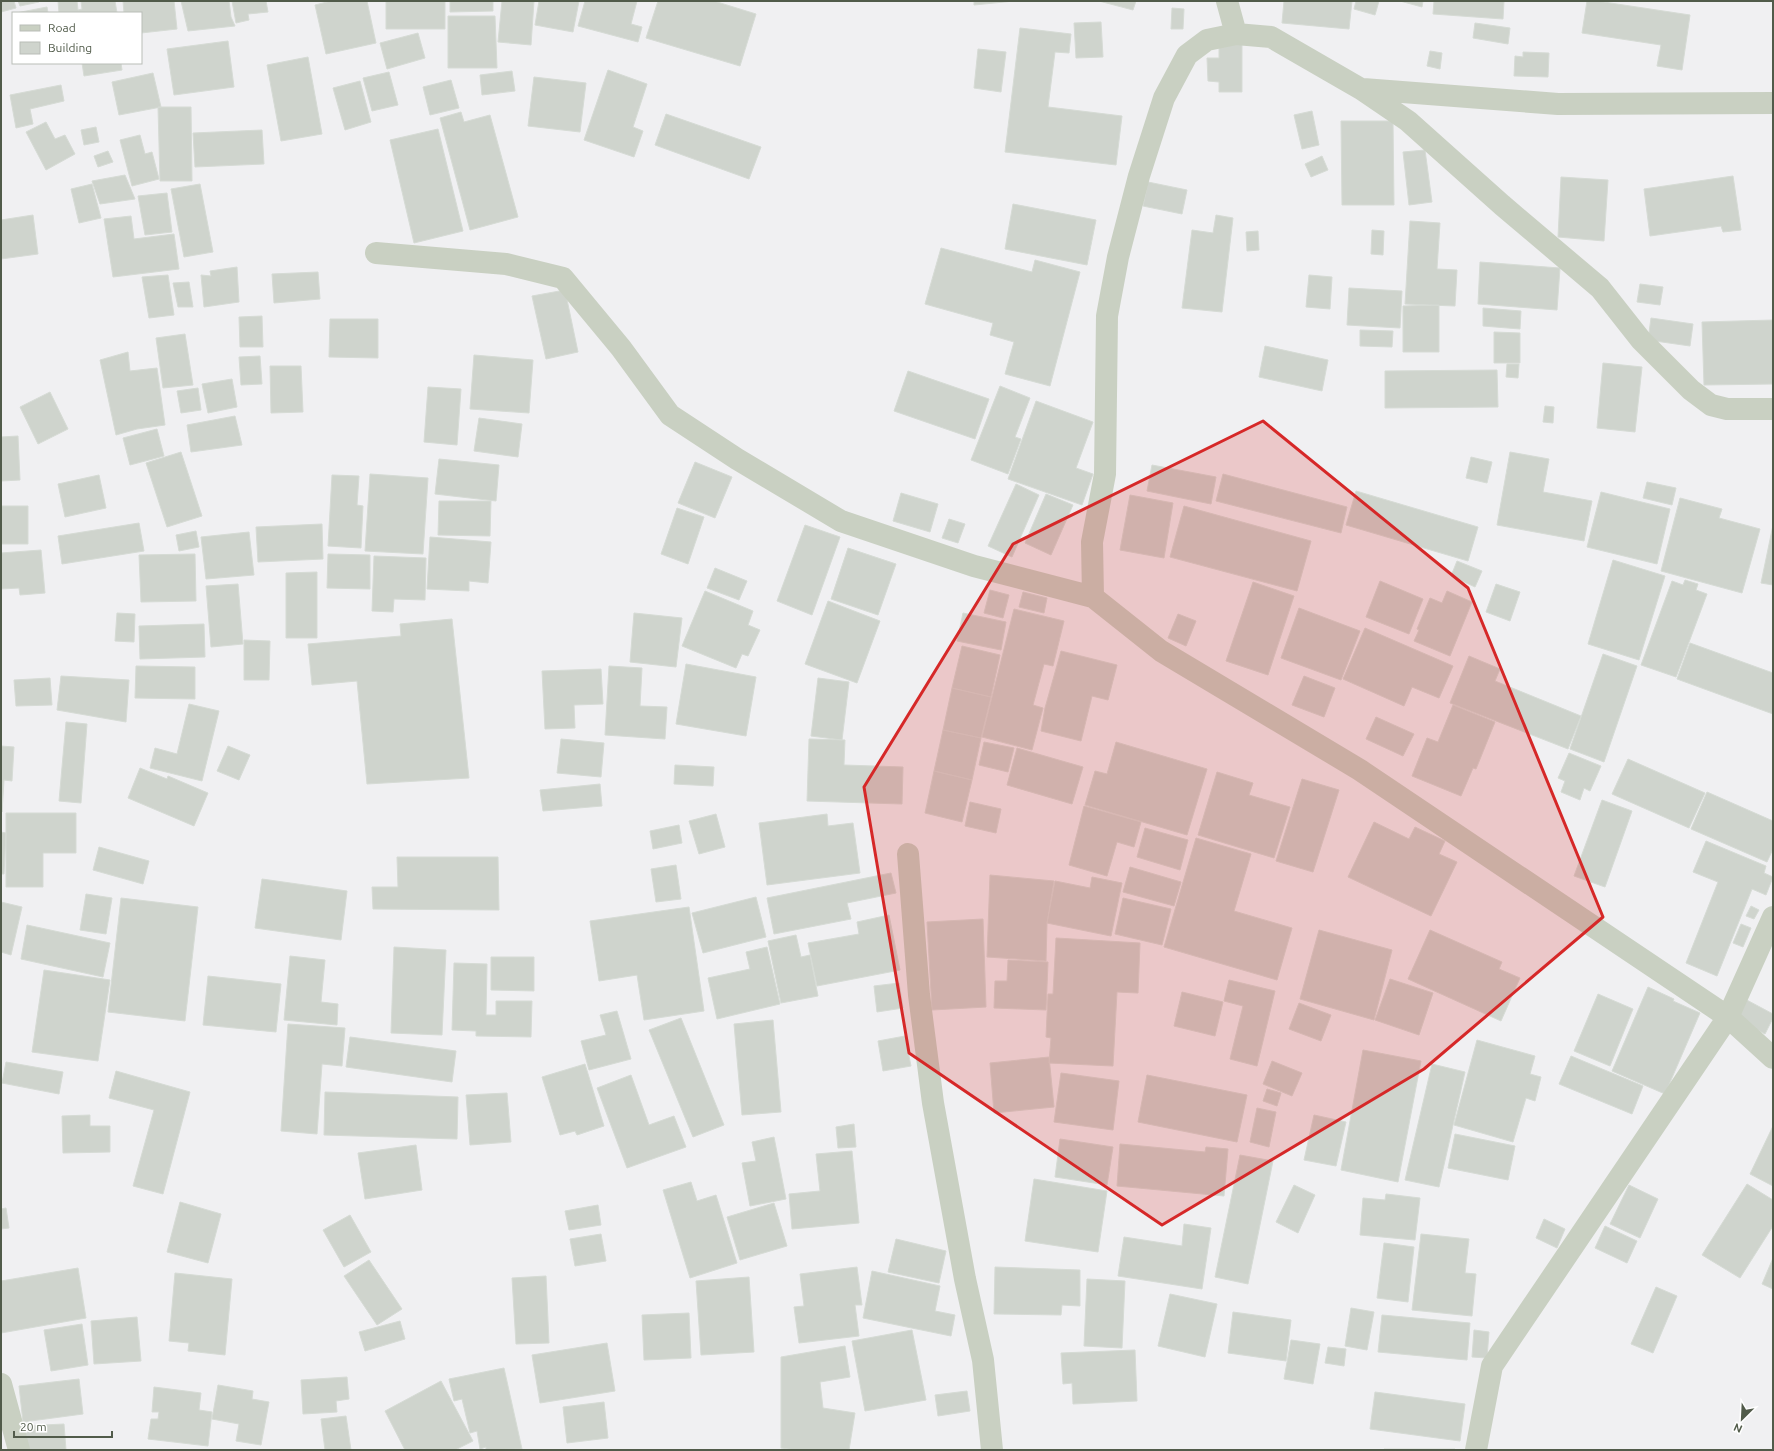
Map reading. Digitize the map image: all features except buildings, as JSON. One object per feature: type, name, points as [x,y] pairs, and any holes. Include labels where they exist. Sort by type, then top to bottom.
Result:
[{"type":"street","points":[[1227,1],[1236,34]]},
{"type":"street","points":[[1093,597],[1092,542],[1105,474],[1107,316],[1118,257],[1139,176],[1164,98],[1187,56],[1207,40],[1236,34],[1272,37],[1362,89],[1408,121],[1600,288],[1641,340],[1691,390],[1711,405],[1727,409],[1773,409]]},
{"type":"street","points":[[1362,89],[1558,104],[1773,103]]},
{"type":"street","points":[[376,252],[506,264],[563,278],[621,348],[670,415],[744,463],[841,521],[974,566],[1093,597],[1161,651],[1360,770],[1728,1017],[1773,1058]]},
{"type":"street","points":[[908,854],[919,995],[933,1103],[966,1279],[983,1360],[992,1450]]},
{"type":"street","points":[[1476,1450],[1492,1366],[1728,1017],[1773,917]]},
{"type":"street","points":[[1,1384],[19,1450]]},
{"type":"highlighted area","points":[[1263,421],[1468,588],[1603,917],[1424,1069],[1162,1225],[909,1053],[864,787],[1013,544]]}]
